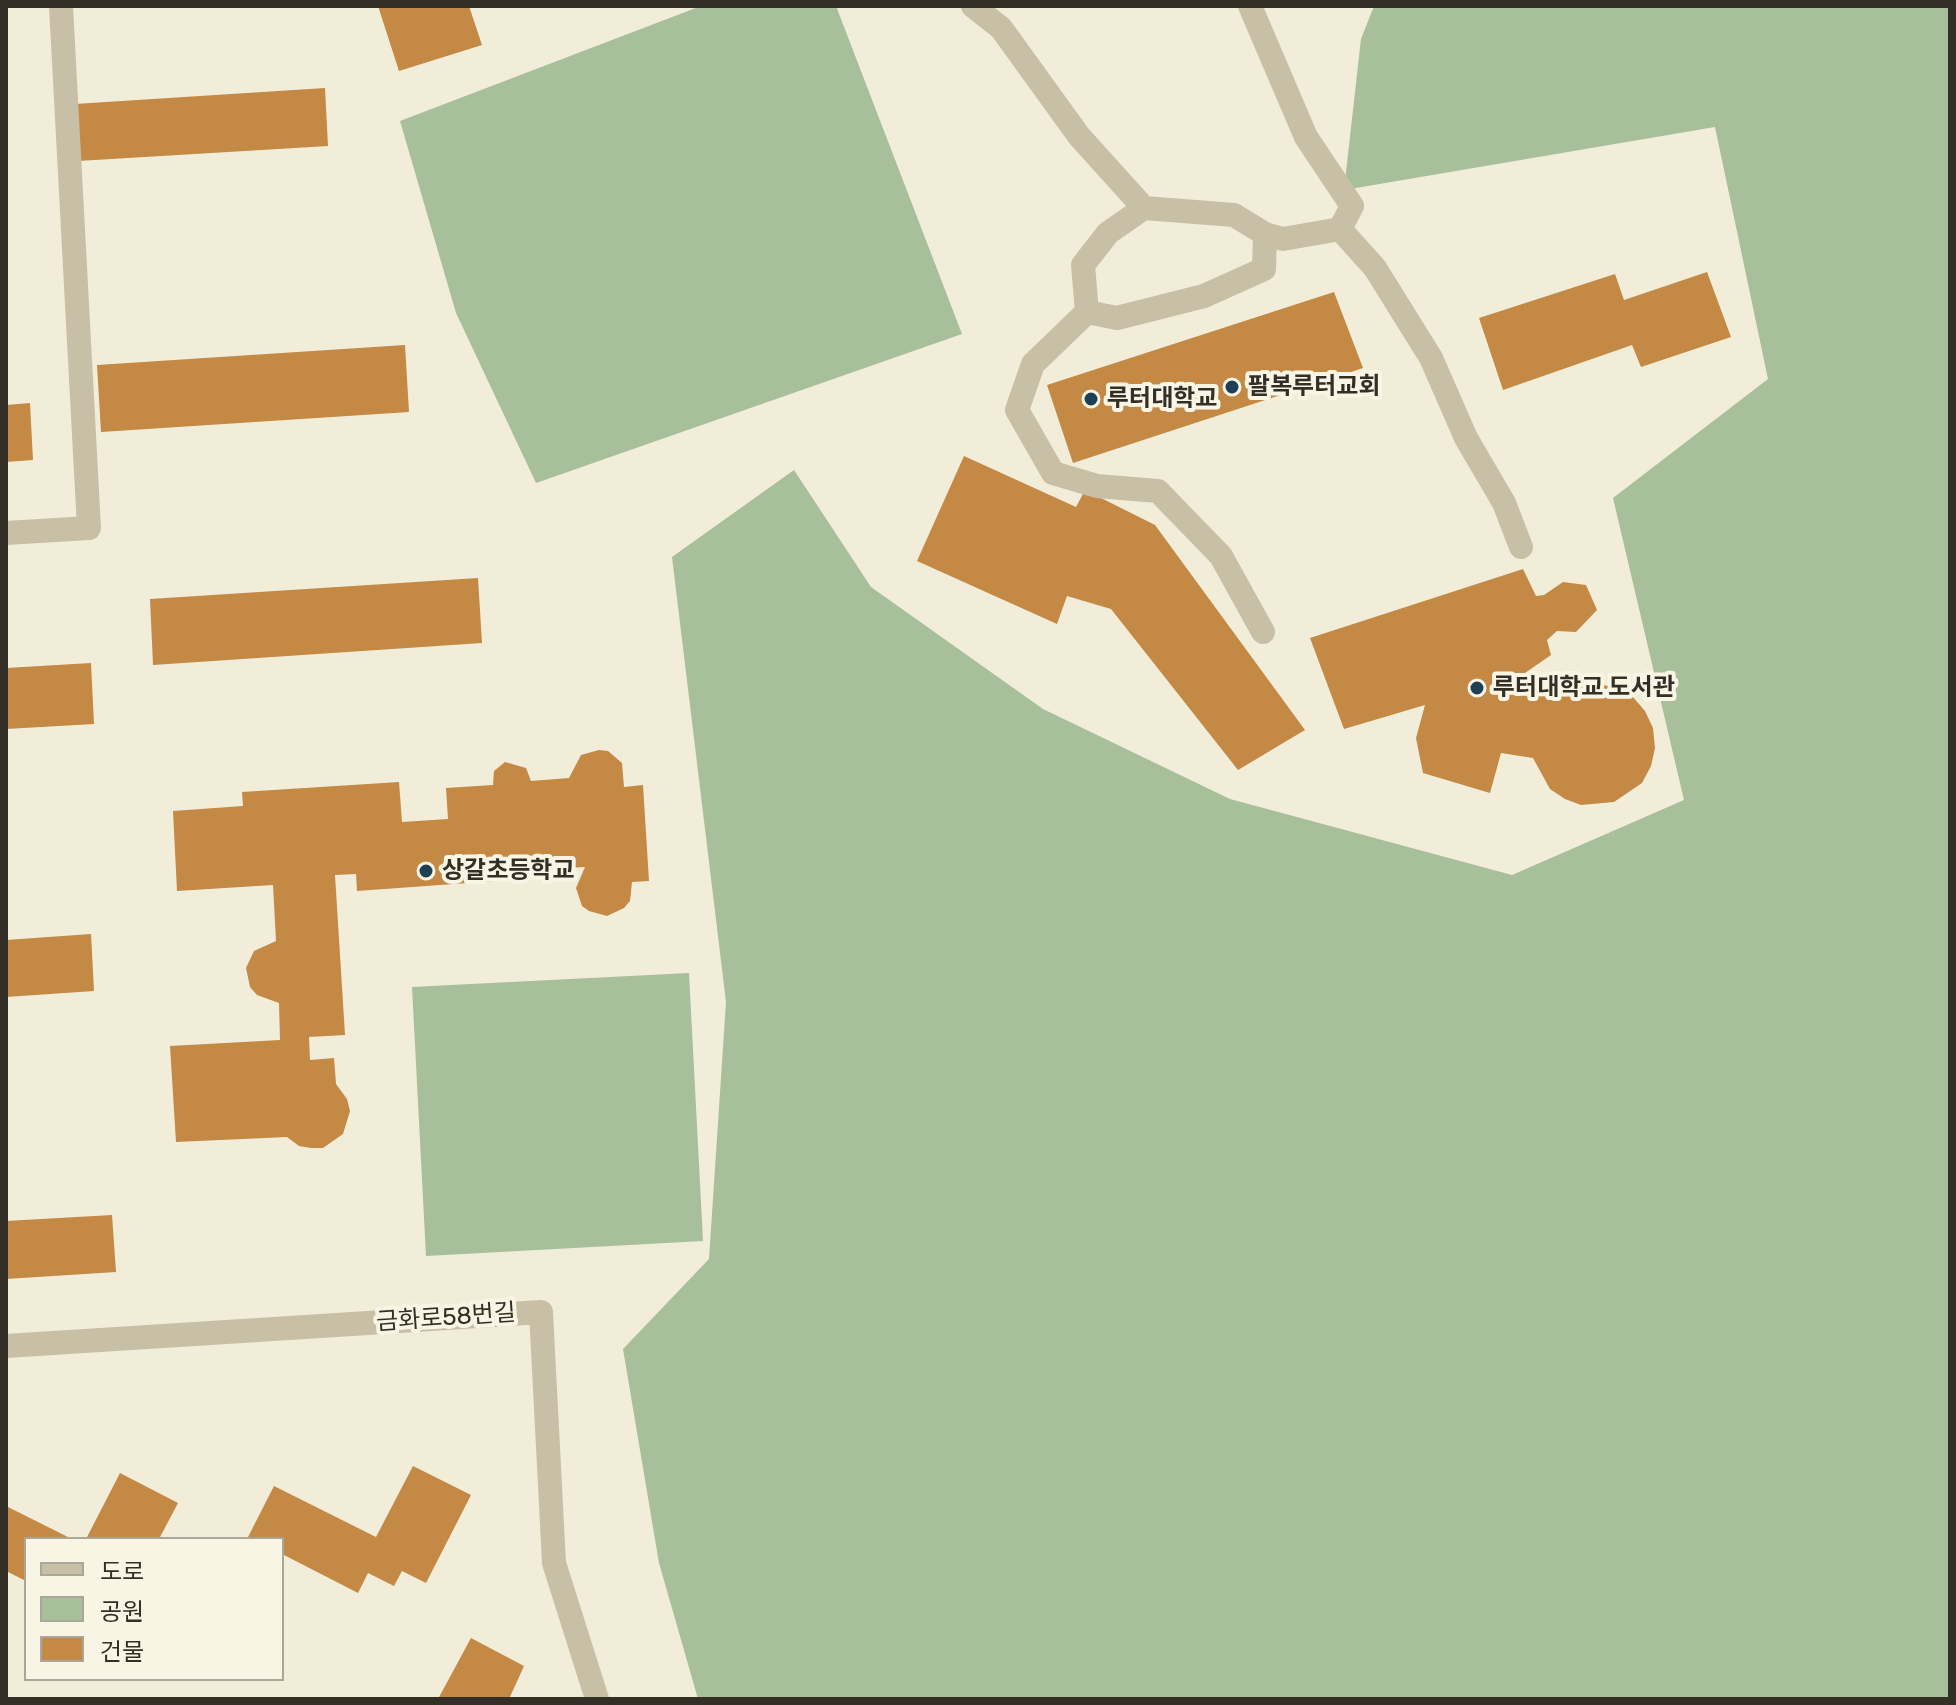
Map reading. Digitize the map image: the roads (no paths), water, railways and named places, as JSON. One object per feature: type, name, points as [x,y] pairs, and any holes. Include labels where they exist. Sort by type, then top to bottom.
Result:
[{"type":"street","points":[[6,533],[89,528],[61,6]]},
{"type":"street","points":[[973,6],[1001,28],[1079,136],[1144,208]]},
{"type":"street","points":[[1250,6],[1306,137],[1352,206],[1340,229]]},
{"type":"street","points":[[1087,312],[1083,265],[1108,233],[1144,208],[1234,215],[1265,234],[1283,239],[1340,229]]},
{"type":"street","points":[[1340,229],[1375,268],[1431,358],[1466,438],[1504,503],[1521,547]]},
{"type":"street","points":[[1087,312],[1117,318],[1204,296],[1264,269],[1265,234]]},
{"type":"street","points":[[1087,312],[1033,364],[1017,410],[1053,473],[1097,486],[1158,491],[1221,556],[1263,632]]},
{"type":"street","name":"금화로58번길","points":[[6,1346],[541,1312],[554,1563],[597,1699]]},
{"type":"place","name":"팔복루터교회","points":[[1232,387]]},
{"type":"place","name":"루터대학교","points":[[1091,399]]},
{"type":"place","name":"루터대학교 도서관","points":[[1477,688]]},
{"type":"place","name":"상갈초등학교","points":[[426,871]]}]
